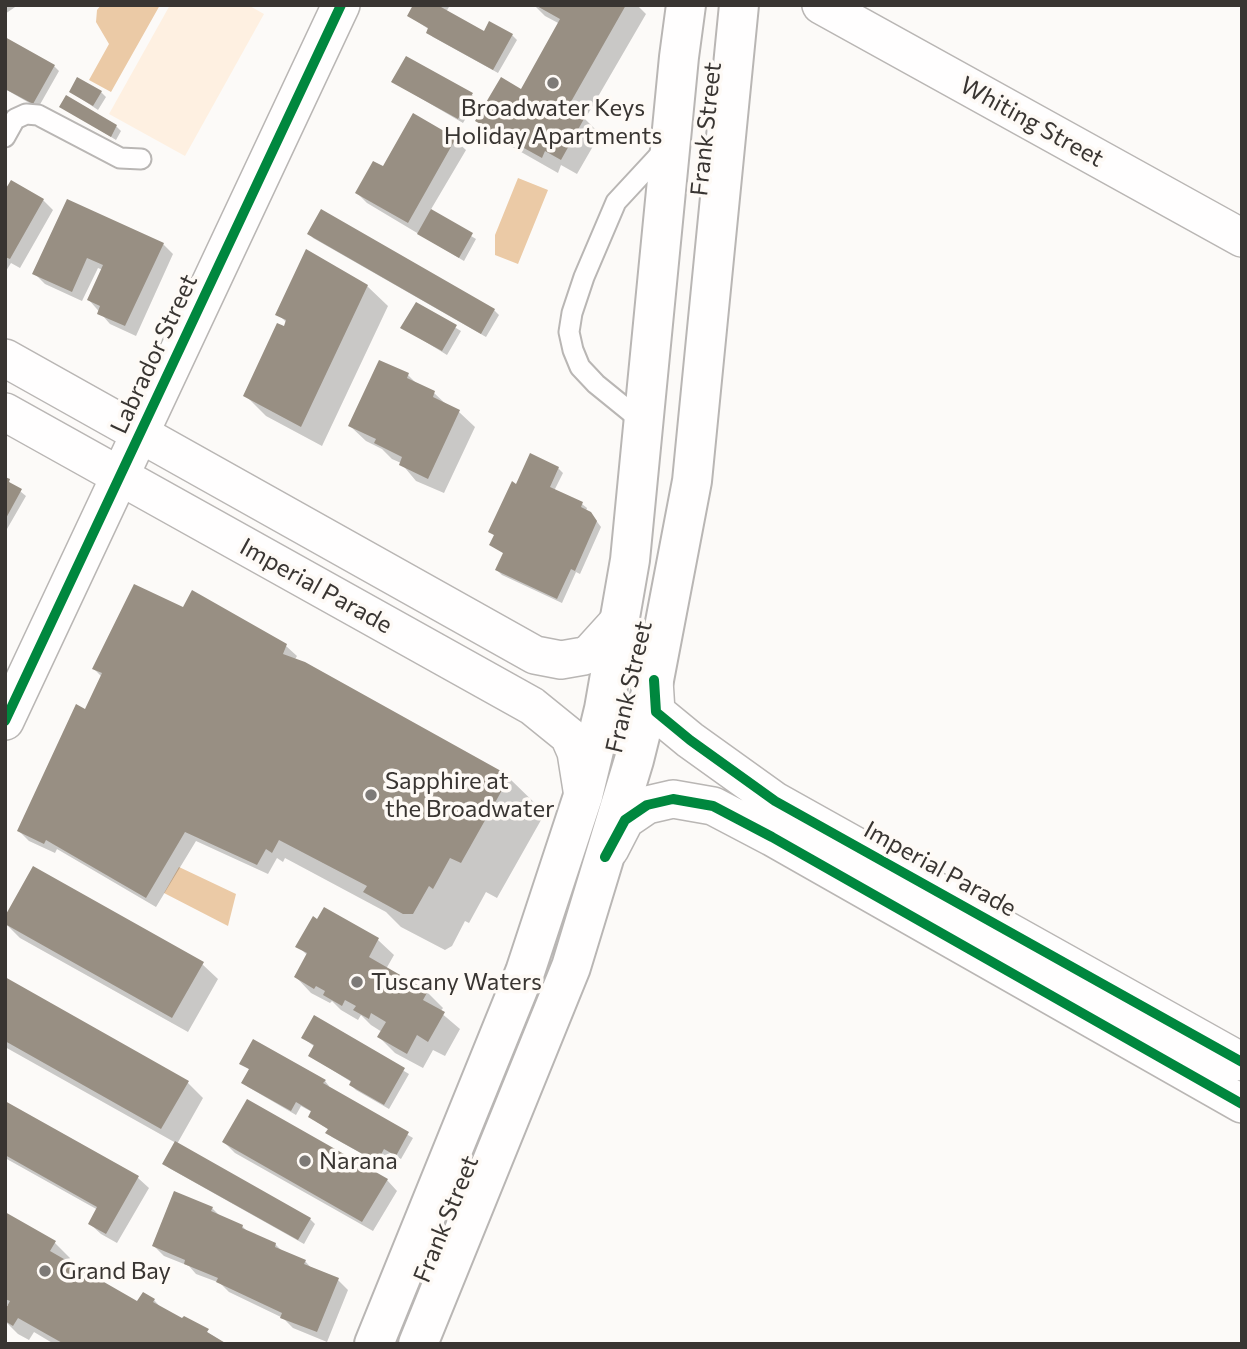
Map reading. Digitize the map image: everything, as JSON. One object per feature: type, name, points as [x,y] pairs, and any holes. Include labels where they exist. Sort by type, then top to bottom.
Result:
[{"type":"highway","name":"Frank Street","points":[[374,1344],[525,972],[583,796],[604,709],[630,560],[686,5]]},
{"type":"highway","name":"Frank Street","points":[[418,1344],[571,967],[606,857],[654,681],[692,481],[739,5]]},
{"type":"street","name":"Labrador Street","points":[[5,721],[341,5]]},
{"type":"street","name":"Whiting Street","points":[[821,5],[1242,238]]},
{"type":"street","name":"Imperial Parade","points":[[5,358],[535,655],[561,660],[584,656],[591,652],[620,620]]},
{"type":"street","name":"Imperial Parade","points":[[5,412],[532,706],[569,736],[576,752],[583,796]]},
{"type":"street","name":"Imperial Parade","points":[[654,681],[656,712],[690,740],[775,801],[1036,967],[1242,1104]]},
{"type":"street","name":"Imperial Parade","points":[[606,857],[625,820],[647,805],[673,799],[713,806],[1036,967],[1242,1062]]},
{"type":"lane","points":[[5,137],[15,119],[26,114],[38,115],[120,158],[141,159]]},
{"type":"lane","name":"Frank Street","points":[[644,423],[596,384],[580,367],[569,332],[572,313],[584,277],[615,202],[671,143]]},
{"type":"shaded area","points":[[101,5],[160,5],[111,92],[89,80],[109,44],[96,22],[97,10]]},
{"type":"shaded area","points":[[170,5],[248,5],[264,14],[185,156],[109,114]]},
{"type":"shaded area","points":[[518,178],[548,190],[518,264],[495,255],[495,235]]},
{"type":"shaded area","points":[[179,867],[236,894],[228,926],[164,893]]},
{"type":"building","points":[[413,5],[442,5],[441,7],[484,31],[489,21],[513,34],[493,70],[426,33],[428,28],[407,16]]},
{"type":"building","name":"Broadwater Keys Holiday Apartments","points":[[535,5],[626,5],[568,107],[585,117],[561,160],[545,151],[542,158],[475,121],[501,77],[521,89],[560,19]]},
{"type":"building","points":[[5,37],[55,65],[33,104],[5,89]]},
{"type":"building","points":[[406,56],[473,93],[458,119],[391,82]]},
{"type":"building","points":[[77,77],[102,91],[93,106],[69,92]]},
{"type":"building","points":[[66,95],[117,125],[111,137],[59,107]]},
{"type":"building","points":[[413,113],[456,138],[408,223],[355,193],[373,161],[383,166]]},
{"type":"building","points":[[11,180],[44,199],[10,259],[5,257],[5,190]]},
{"type":"building","points":[[67,199],[164,243],[125,326],[97,314],[100,306],[87,300],[103,265],[87,258],[72,292],[32,274]]},
{"type":"building","points":[[321,209],[495,309],[481,334],[307,234]]},
{"type":"building","points":[[431,209],[473,233],[459,258],[417,234]]},
{"type":"building","points":[[306,249],[368,285],[301,427],[243,396],[277,323],[284,326],[286,320],[275,315]]},
{"type":"building","points":[[416,302],[457,325],[442,351],[400,328]]},
{"type":"building","points":[[379,360],[409,373],[407,378],[435,391],[433,397],[460,410],[428,479],[399,465],[402,457],[374,443],[376,439],[348,426]]},
{"type":"building","points":[[530,453],[559,467],[550,487],[583,502],[581,507],[591,512],[597,521],[575,571],[571,569],[557,599],[495,570],[503,553],[489,545],[494,535],[488,532],[512,481],[516,484]]},
{"type":"building","points":[[5,477],[22,489],[5,520]]},
{"type":"building","points":[[134,584],[183,607],[192,590],[287,644],[283,654],[305,662],[510,776],[461,863],[450,858],[433,889],[429,886],[413,914],[403,914],[363,892],[367,886],[279,840],[272,853],[266,849],[257,865],[185,832],[146,898],[46,840],[44,844],[17,831],[76,704],[85,709],[102,673],[92,669]]},
{"type":"building","points":[[33,866],[204,962],[172,1018],[5,924],[5,916]]},
{"type":"building","name":"Tuscany Waters","points":[[324,907],[379,938],[369,957],[428,991],[423,1000],[445,1012],[428,1042],[417,1035],[407,1054],[377,1037],[386,1022],[371,1013],[369,1019],[353,1010],[356,1006],[345,1000],[342,1006],[323,995],[325,991],[316,986],[314,989],[294,977],[307,953],[295,947],[313,916],[317,919]]},
{"type":"building","points":[[5,977],[189,1081],[161,1129],[5,1041]]},
{"type":"building","points":[[314,1015],[405,1068],[384,1105],[349,1085],[351,1081],[308,1056],[314,1045],[301,1038]]},
{"type":"building","points":[[253,1039],[326,1080],[323,1083],[409,1132],[396,1156],[384,1149],[377,1162],[325,1133],[328,1129],[308,1117],[311,1111],[296,1102],[291,1111],[241,1083],[249,1069],[239,1064]]},
{"type":"building","name":"Narana","points":[[247,1099],[388,1179],[362,1222],[222,1142]]},
{"type":"building","points":[[5,1101],[139,1176],[106,1234],[88,1224],[97,1207],[5,1155]]},
{"type":"building","points":[[175,1141],[311,1218],[298,1240],[162,1164]]},
{"type":"building","points":[[174,1191],[213,1207],[211,1211],[276,1243],[275,1247],[306,1260],[304,1264],[339,1278],[317,1332],[280,1318],[282,1313],[216,1282],[218,1278],[184,1264],[185,1260],[152,1246]]},
{"type":"building","name":"Grand Bay","points":[[5,1212],[56,1241],[50,1251],[137,1301],[143,1292],[155,1299],[153,1302],[209,1329],[207,1332],[227,1344],[64,1344],[18,1318],[13,1326],[5,1321],[5,1310],[10,1301],[5,1299]]},
{"type":"cycle path","points":[[5,721],[341,5]]},
{"type":"cycle path","points":[[654,680],[656,712],[775,801],[1242,1062]]},
{"type":"cycle path","points":[[605,857],[625,820],[647,805],[673,799],[713,806],[1242,1104]]},
{"type":"place","name":"Broadwater Keys Holiday Apartments","points":[[553,83]]},
{"type":"place","name":"Sapphire at the Broadwater","points":[[371,795]]},
{"type":"place","name":"Tuscany Waters","points":[[357,982]]},
{"type":"place","name":"Narana","points":[[305,1161]]},
{"type":"place","name":"Grand Bay","points":[[45,1271]]}]
